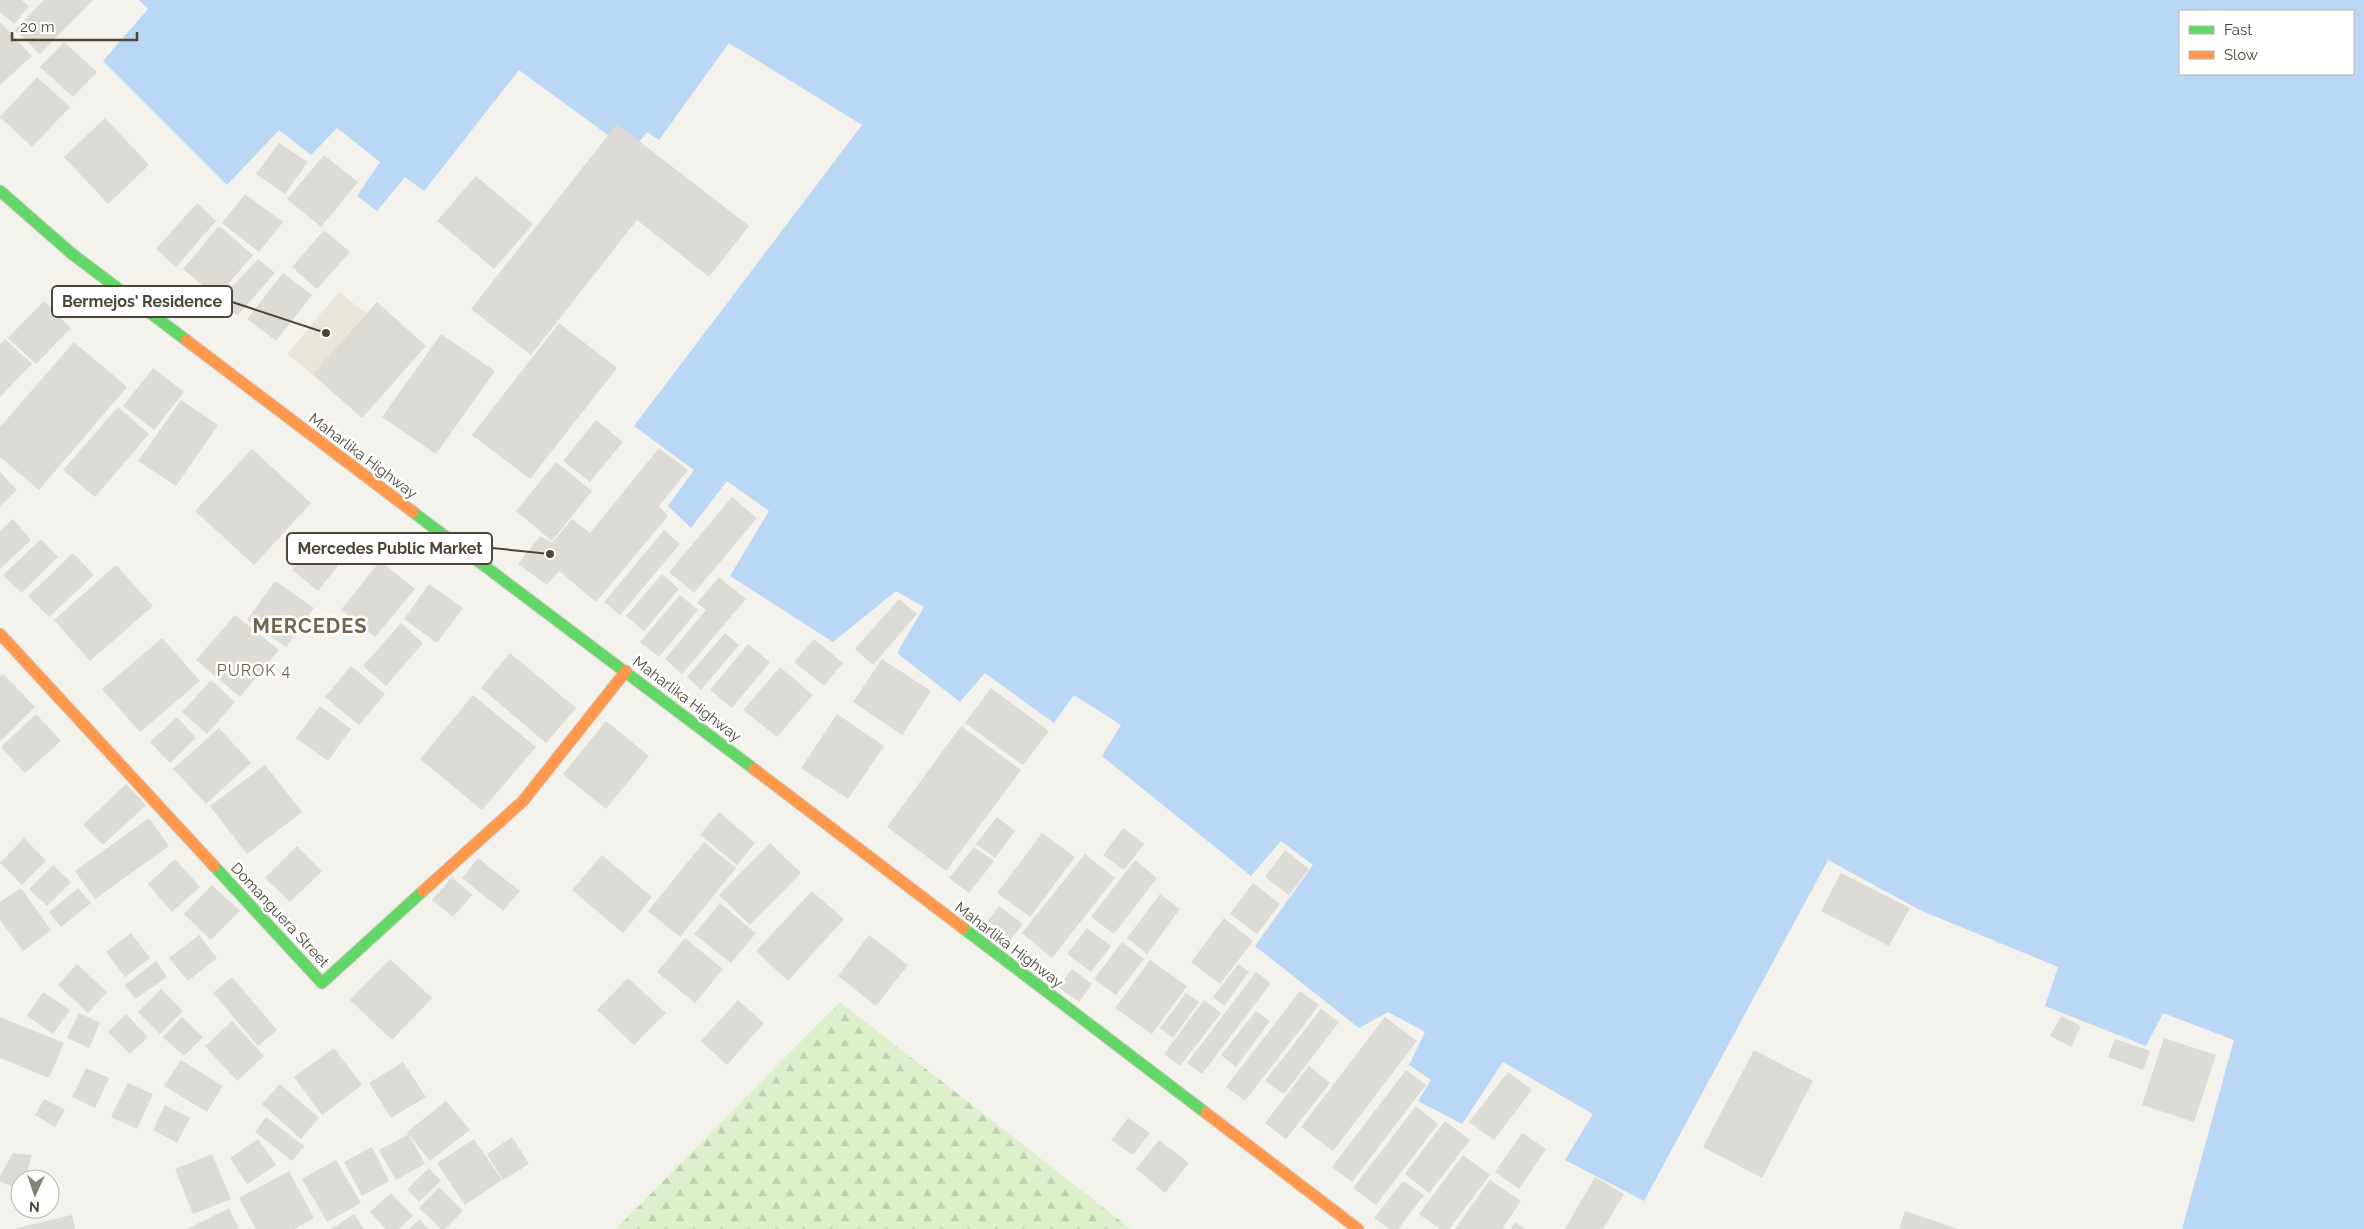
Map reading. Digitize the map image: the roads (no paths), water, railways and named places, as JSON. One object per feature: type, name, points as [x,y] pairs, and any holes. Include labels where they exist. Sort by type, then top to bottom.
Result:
[{"type":"main road","name":"Maharlika Highway","points":[[0,191],[79,259],[626,671],[1358,1229]]},
{"type":"main road","name":"Domanguera Street","points":[[0,634],[322,983],[523,801],[626,671]]},
{"type":"water","points":[[139,0],[2364,0],[2364,1229],[2182,1229],[2234,1040],[2163,1013],[2146,1046],[2045,1006],[2058,967],[1922,911],[1828,860],[1644,1201],[1565,1160],[1593,1114],[1503,1062],[1462,1124],[1418,1101],[1431,1080],[1409,1065],[1425,1032],[1388,1012],[1359,1028],[1255,946],[1313,865],[1281,841],[1251,876],[1102,756],[1121,725],[1074,695],[1054,723],[985,673],[960,702],[897,653],[924,607],[896,591],[833,642],[730,576],[769,511],[727,481],[691,528],[668,506],[694,470],[634,426],[862,125],[729,43],[659,140],[647,132],[631,152],[519,70],[424,191],[405,177],[377,211],[357,196],[380,162],[337,128],[311,155],[279,130],[227,185],[103,61],[148,9]]},
{"type":"place","name":"Bermejos' Residence","points":[[326,333]]},
{"type":"place","name":"Mercedes Public Market","points":[[550,554]]},
{"type":"district","name":"MERCEDES","points":[[310,626]]},
{"type":"district","name":"PUROK 4","points":[[254,670]]}]
